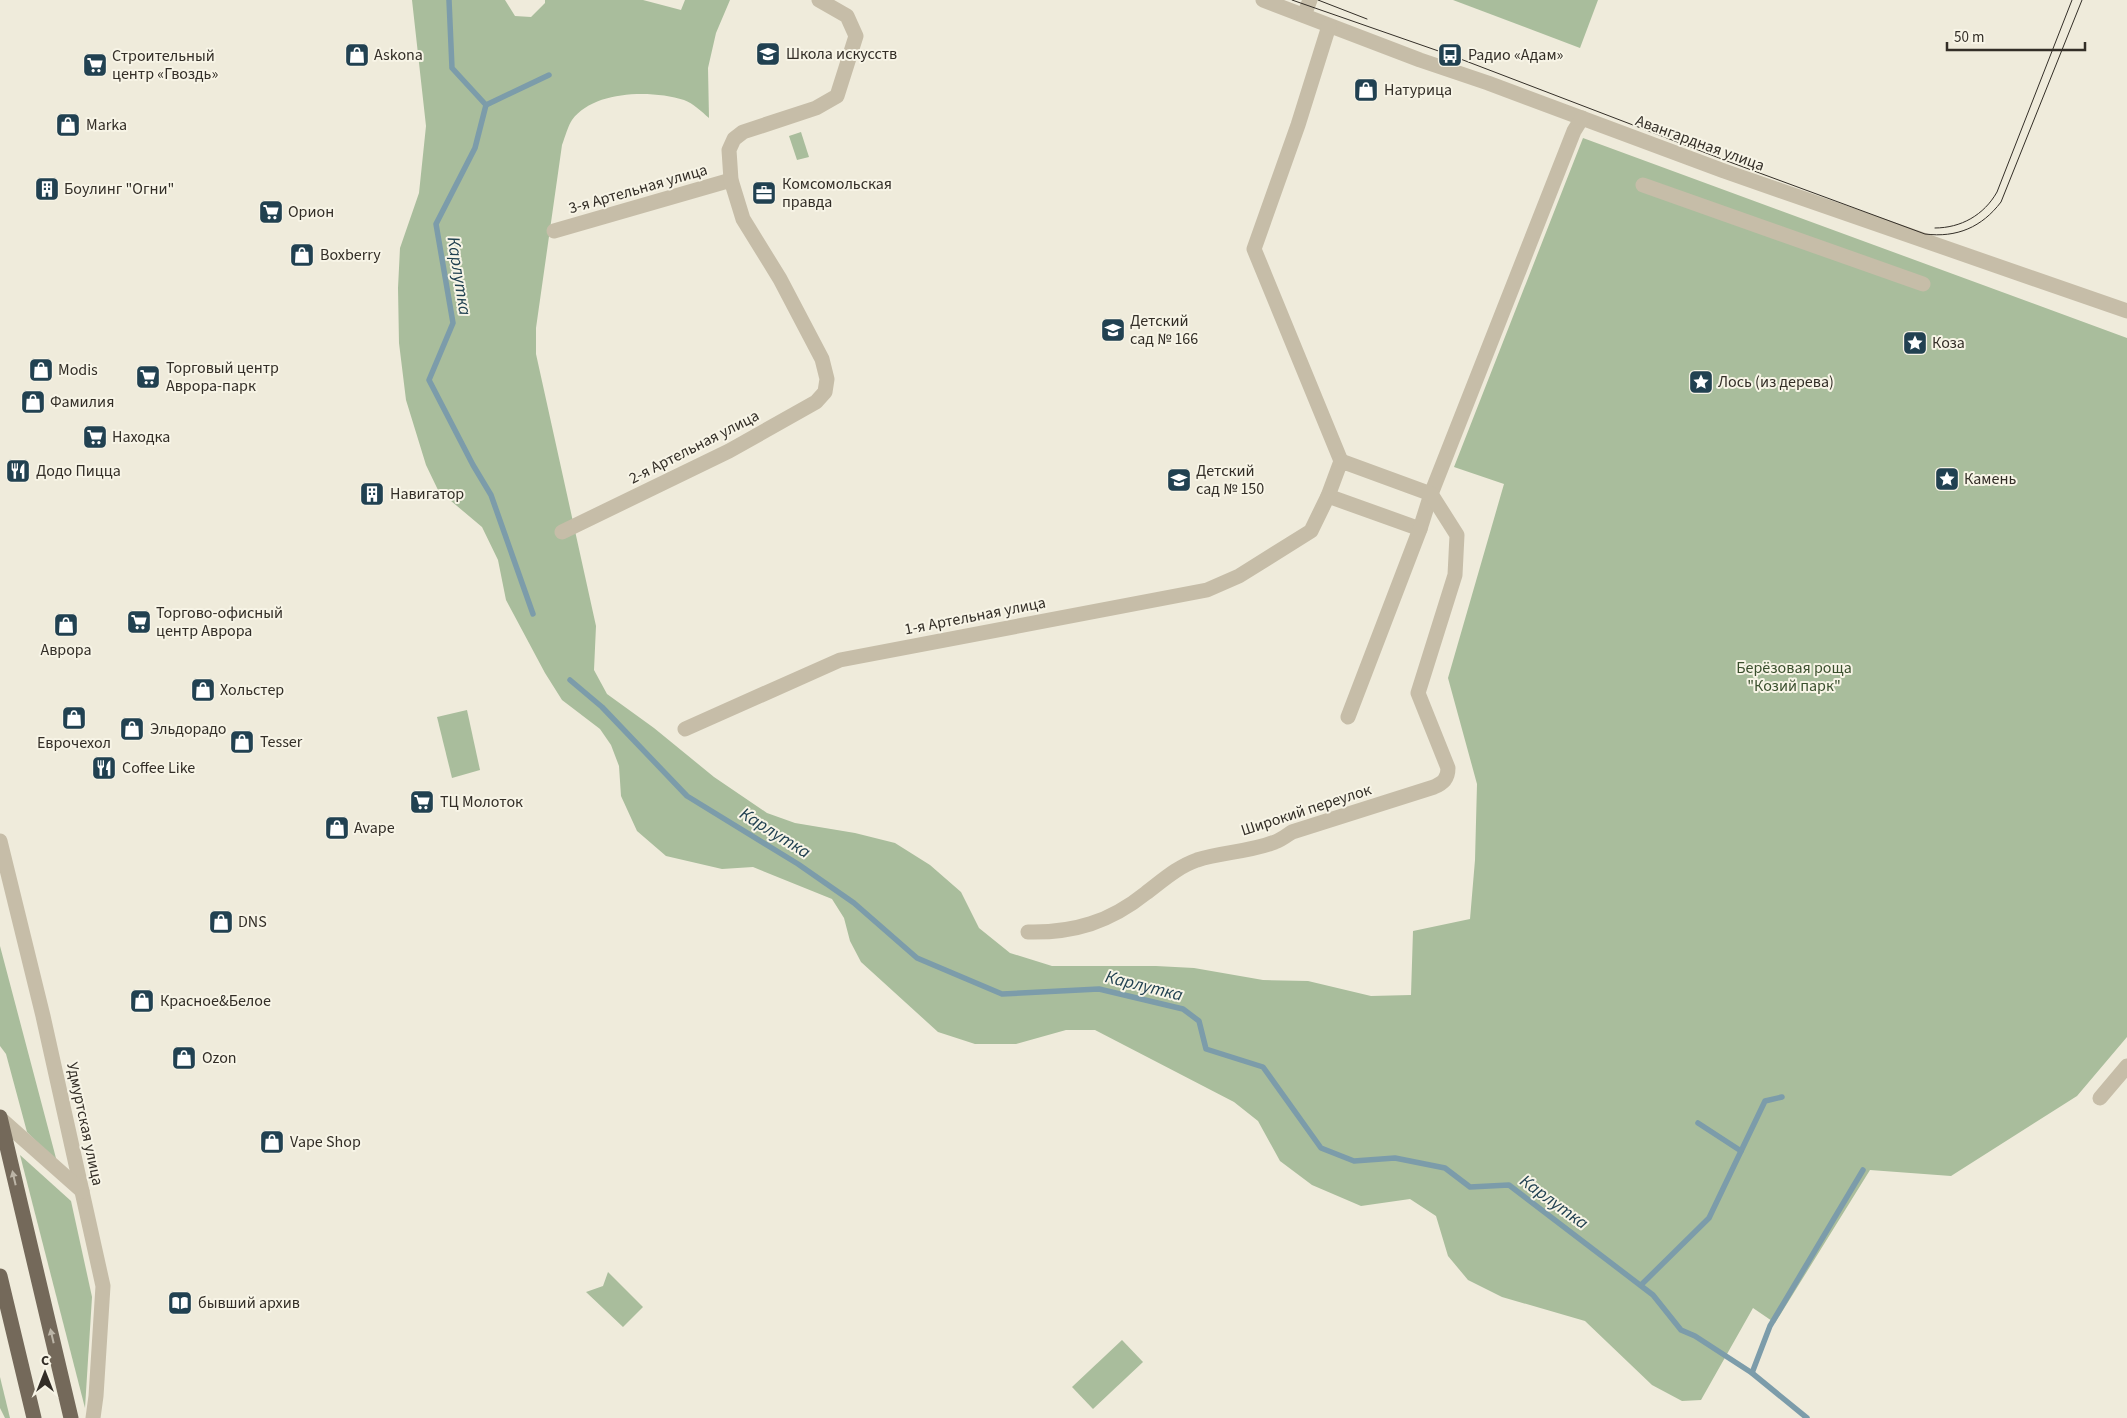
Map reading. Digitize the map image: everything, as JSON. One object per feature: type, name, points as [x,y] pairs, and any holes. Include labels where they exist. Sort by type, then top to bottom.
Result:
[{"type":"main road","points":[[0,1118],[71,1418]]},
{"type":"main road","points":[[0,1276],[34,1418]]},
{"type":"street","points":[[731,180],[730,150],[734,140],[743,132],[816,108],[837,96],[856,36],[847,16],[819,0]]},
{"type":"street","name":"Авангардная улица","points":[[1263,0],[1420,60],[1488,83],[1724,171],[2127,311]]},
{"type":"street","points":[[1304,15],[1310,0]]},
{"type":"street","points":[[1329,26],[1298,124],[1254,249],[1341,461],[1431,494]]},
{"type":"street","points":[[1348,717],[1420,529],[1431,494],[1574,131],[1582,118]]},
{"type":"street","name":"3-я Артельная улица","points":[[554,231],[731,180]]},
{"type":"street","name":"2-я Артельная улица","points":[[562,532],[729,451],[816,402],[825,392],[827,379],[822,360],[798,312],[743,219],[731,180]]},
{"type":"street","points":[[1643,185],[1923,284]]},
{"type":"street","name":"1-я Артельная улица","points":[[685,729],[840,660],[1207,590],[1239,576],[1276,555],[1311,531],[1328,496],[1341,461]]},
{"type":"street","name":"Широкий переулок","points":[[1028,932],[1048,932],[1082,926],[1109,918],[1145,894],[1165,876],[1196,860],[1276,842],[1292,832],[1434,787],[1445,780],[1448,775],[1448,768],[1418,692],[1455,575],[1457,534],[1431,494]]},
{"type":"street","points":[[1328,496],[1420,529]]},
{"type":"street","name":"Удмуртская улица","points":[[0,841],[43,1016],[103,1286],[93,1418]]},
{"type":"street","points":[[2100,1098],[2127,1066]]},
{"type":"street","points":[[0,1118],[82,1191]]},
{"type":"green space","name":"Берёзовая роща \"Козий парк\"","points":[[412,0],[505,0],[515,16],[531,17],[545,3],[545,0],[643,0],[681,10],[685,0],[730,0],[716,33],[708,68],[709,118],[691,103],[684,100],[656,95],[624,95],[594,103],[582,110],[572,120],[562,145],[536,328],[536,354],[596,626],[594,670],[607,694],[654,728],[714,777],[767,813],[795,823],[855,833],[895,843],[930,865],[961,892],[979,928],[1010,953],[1052,966],[1194,968],[1263,980],[1308,981],[1371,996],[1411,995],[1413,931],[1470,919],[1475,860],[1477,784],[1448,678],[1504,484],[1454,467],[1583,138],[2127,338],[2127,1037],[2077,1096],[1951,1176],[1870,1170],[1775,1323],[1753,1308],[1701,1400],[1682,1401],[1652,1385],[1585,1321],[1502,1297],[1468,1280],[1448,1256],[1436,1216],[1410,1199],[1361,1206],[1312,1185],[1280,1161],[1258,1121],[1234,1102],[1095,1030],[1066,1030],[1016,1044],[975,1044],[938,1032],[861,962],[850,941],[844,918],[832,899],[753,867],[722,869],[666,856],[637,831],[621,796],[619,766],[611,745],[600,729],[562,700],[545,673],[506,600],[498,560],[482,527],[438,490],[426,465],[406,400],[399,343],[398,288],[400,248],[419,193],[426,126]]},
{"type":"green space","points":[[1453,0],[1598,0],[1580,48]]},
{"type":"green space","points":[[801,132],[809,157],[797,160],[789,136]]},
{"type":"green space","points":[[467,710],[480,770],[452,778],[437,717]]},
{"type":"green space","points":[[0,946],[57,1162],[27,1132],[6,1054],[0,1046]]},
{"type":"green space","points":[[20,1155],[71,1201],[92,1297],[85,1408]]},
{"type":"green space","points":[[608,1272],[643,1307],[623,1327],[586,1292],[603,1286]]},
{"type":"green space","points":[[1122,1340],[1143,1362],[1093,1409],[1072,1387]]},
{"type":"green space","points":[[0,1377],[10,1418],[5,1418],[0,1408]]},
{"type":"waterway","name":"Карлутка","points":[[449,0],[452,68],[486,105],[475,148],[436,224],[453,323],[429,380],[473,465],[491,495],[533,614]]},
{"type":"waterway","points":[[486,105],[549,75]]},
{"type":"waterway","name":"Карлутка","points":[[570,680],[602,707],[687,796],[798,864],[854,903],[917,958],[1002,994],[1099,989],[1183,1009],[1199,1021],[1206,1049],[1263,1067],[1321,1148],[1354,1161],[1395,1158],[1445,1168],[1470,1187],[1509,1185],[1653,1295],[1681,1330],[1695,1336],[1752,1373],[1807,1418]]},
{"type":"waterway","points":[[1641,1285],[1709,1218],[1765,1101],[1782,1097]]},
{"type":"waterway","points":[[1698,1123],[1741,1151]]},
{"type":"waterway","points":[[1752,1373],[1770,1326],[1863,1170]]},
{"type":"tram line","points":[[1292,0],[1450,55],[1727,161],[1925,234],[1937,235],[1968,229],[1986,218],[2001,202],[2082,0]]},
{"type":"tram line","points":[[1318,0],[1367,19]]},
{"type":"tram line","points":[[1935,228],[1954,226],[1971,219],[1992,200],[1997,192],[2072,0]]},
{"type":"place","name":"Школа искусств","points":[[768,54]]},
{"type":"place","name":"Askona","points":[[357,55]]},
{"type":"place","name":"Радио «Адам»","points":[[1450,55]]},
{"type":"place","name":"Строительный центр «Гвоздь»","points":[[95,65]]},
{"type":"place","name":"Натурица","points":[[1366,90]]},
{"type":"place","name":"Marka","points":[[68,125]]},
{"type":"place","name":"Боулинг \"Огни\"","points":[[47,189]]},
{"type":"place","name":"Комсомольская правда","points":[[764,193]]},
{"type":"place","name":"Орион","points":[[271,212]]},
{"type":"place","name":"Boxberry","points":[[302,255]]},
{"type":"place","name":"Детский сад № 166","points":[[1113,330]]},
{"type":"place","name":"Коза","points":[[1915,343]]},
{"type":"place","name":"Modis","points":[[41,370]]},
{"type":"place","name":"Торговый центр Аврора-парк","points":[[148,377]]},
{"type":"place","name":"Лось (из дерева)","points":[[1701,382]]},
{"type":"place","name":"Фамилия","points":[[33,402]]},
{"type":"place","name":"Находка","points":[[95,437]]},
{"type":"place","name":"Додо Пицца","points":[[18,471]]},
{"type":"place","name":"Камень","points":[[1947,479]]},
{"type":"place","name":"Детский сад № 150","points":[[1179,480]]},
{"type":"place","name":"Навигатор","points":[[372,494]]},
{"type":"place","name":"Торгово-офисный центр Аврора","points":[[139,622]]},
{"type":"place","name":"Аврора","points":[[66,625]]},
{"type":"place","name":"Хольстер","points":[[203,690]]},
{"type":"place","name":"Еврочехол","points":[[74,718]]},
{"type":"place","name":"Эльдорадо","points":[[132,729]]},
{"type":"place","name":"Tesser","points":[[242,742]]},
{"type":"place","name":"Coffee Like","points":[[104,768]]},
{"type":"place","name":"ТЦ Молоток","points":[[422,802]]},
{"type":"place","name":"Avape","points":[[337,828]]},
{"type":"place","name":"DNS","points":[[221,922]]},
{"type":"place","name":"Красное&Белое","points":[[142,1001]]},
{"type":"place","name":"Ozon","points":[[184,1058]]},
{"type":"place","name":"Vape Shop","points":[[272,1142]]},
{"type":"place","name":"бывший архив","points":[[180,1303]]}]
